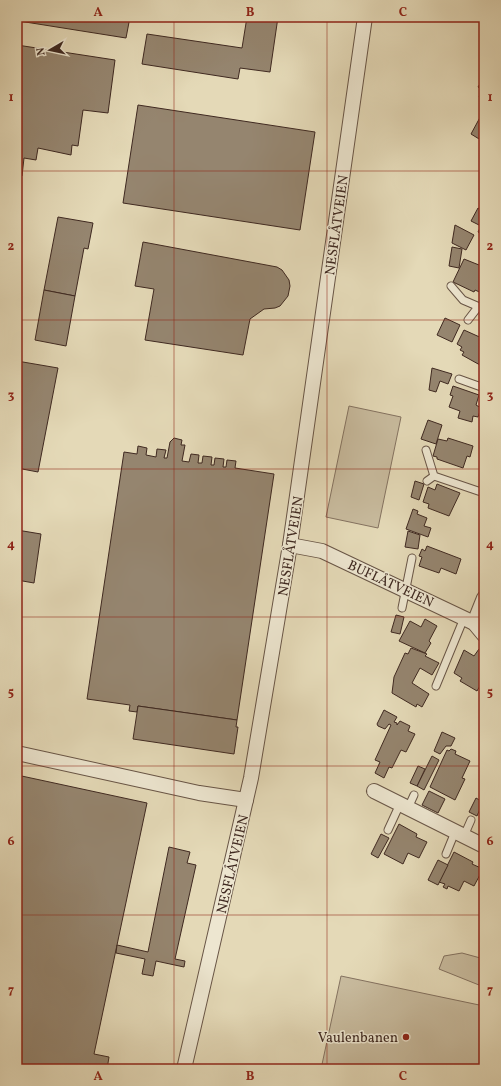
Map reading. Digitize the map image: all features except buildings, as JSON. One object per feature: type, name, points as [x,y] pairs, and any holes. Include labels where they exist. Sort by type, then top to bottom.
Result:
[{"type":"street","name":"NESFLÅTVEIEN","points":[[184,1069],[246,800],[290,545],[365,17]]},
{"type":"street","name":"BUFLÅTVEIEN","points":[[290,545],[322,551],[469,621],[484,635]]},
{"type":"street","points":[[469,621],[484,598]]},
{"type":"street","points":[[17,753],[185,790],[246,800]]},
{"type":"street","points":[[374,791],[484,846]]},
{"type":"lane","points":[[451,286],[463,300],[481,308],[468,320]]},
{"type":"lane","points":[[460,379],[484,388]]},
{"type":"lane","points":[[426,450],[434,476]]},
{"type":"lane","points":[[427,481],[434,476]]},
{"type":"lane","points":[[434,476],[484,493]]},
{"type":"lane","points":[[402,608],[412,558]]},
{"type":"lane","points":[[436,686],[469,621]]},
{"type":"lane","points":[[388,830],[404,806],[414,795]]},
{"type":"lane","points":[[446,854],[471,820]]},
{"type":"shaded area","points":[[349,406],[401,417],[378,528],[326,517]]},
{"type":"shaded area","points":[[462,953],[484,959],[484,987],[439,969],[444,956]]},
{"type":"shaded area","name":"Vaulenbanen","points":[[341,976],[484,1006],[484,1069],[321,1069]]},
{"type":"place","name":"Vaulenbanen","points":[[406,1037]]}]
